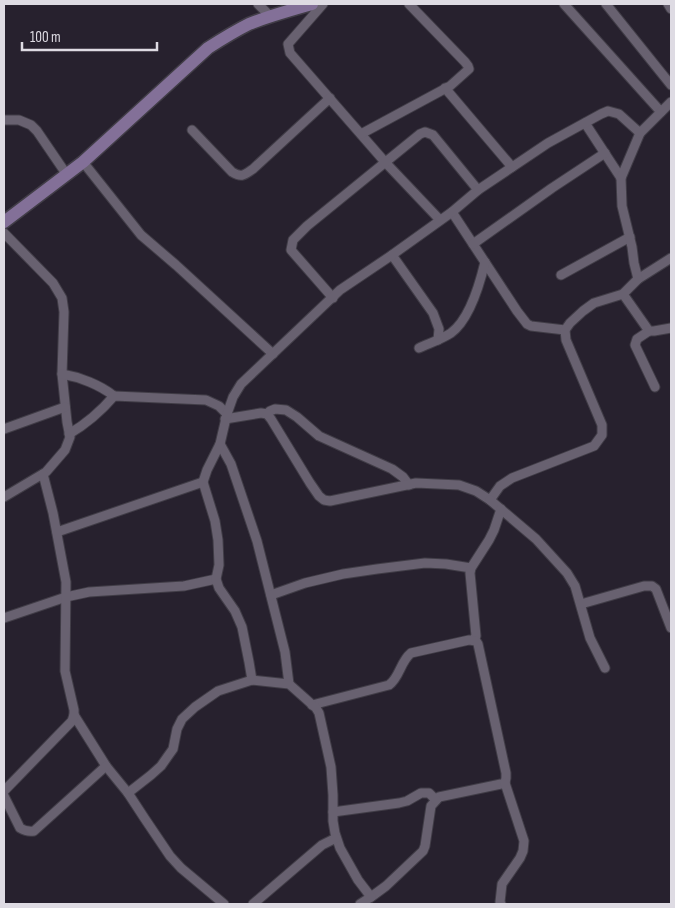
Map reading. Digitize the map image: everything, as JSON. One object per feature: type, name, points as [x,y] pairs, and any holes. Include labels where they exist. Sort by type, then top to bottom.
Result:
[{"type":"main road","points":[[4,222],[67,175],[208,48],[232,33],[291,7],[312,4]]},
{"type":"street","points":[[258,4],[271,17]]},
{"type":"street","points":[[322,4],[288,44],[290,53],[385,162],[440,220]]},
{"type":"street","points":[[361,134],[445,88],[469,69],[409,4]]},
{"type":"street","points":[[564,4],[661,112]]},
{"type":"street","points":[[606,4],[671,85]]},
{"type":"street","points":[[668,4],[671,8]]},
{"type":"street","points":[[445,88],[512,167]]},
{"type":"street","points":[[192,130],[232,172],[238,176],[244,175],[253,169],[330,98]]},
{"type":"street","points":[[638,279],[622,206],[621,178],[640,133],[671,102]]},
{"type":"street","points":[[252,680],[242,627],[236,611],[219,588],[216,578],[219,565],[218,540],[215,521],[203,482],[220,444],[233,396],[241,384],[340,290],[392,256],[452,212],[478,190],[548,143],[608,111],[619,114],[640,133]]},
{"type":"street","points":[[4,120],[19,120],[37,131],[67,175]]},
{"type":"street","points":[[585,122],[621,178]]},
{"type":"street","points":[[332,298],[291,250],[293,240],[307,226],[420,134],[425,132],[433,135],[478,190]]},
{"type":"street","points":[[473,244],[605,153]]},
{"type":"street","points":[[82,162],[141,235],[273,354]]},
{"type":"street","points":[[452,212],[527,324],[566,330]]},
{"type":"street","points":[[4,233],[53,283],[62,298],[64,312],[62,374],[70,437],[65,450],[44,474],[4,497]]},
{"type":"street","points":[[561,275],[630,237]]},
{"type":"street","points":[[392,256],[433,312],[438,329],[438,340]]},
{"type":"street","points":[[490,500],[500,486],[512,478],[594,446],[602,435],[602,426],[566,340],[566,330],[570,323],[594,303],[623,294],[638,279],[671,258]]},
{"type":"street","points":[[419,348],[438,340],[457,328],[466,316],[479,287],[485,262]]},
{"type":"street","points":[[623,294],[648,330],[654,331],[671,328]]},
{"type":"street","points":[[648,330],[637,339],[635,345],[655,386]]},
{"type":"street","points":[[62,374],[73,376],[108,391],[114,396],[206,400],[219,406],[226,417]]},
{"type":"street","points":[[69,434],[80,427],[114,396]]},
{"type":"street","points":[[4,430],[66,407]]},
{"type":"street","points":[[267,414],[275,408],[286,410],[319,436],[392,469],[403,477],[409,485]]},
{"type":"street","points":[[226,417],[267,414],[310,483],[324,500],[336,501],[416,483],[459,485],[476,491],[490,500],[536,539],[567,573],[576,586],[590,638],[605,668]]},
{"type":"street","points":[[220,444],[231,464],[257,541],[285,652],[289,684]]},
{"type":"street","points":[[4,791],[72,721],[74,715],[65,671],[66,582],[54,514],[44,474]]},
{"type":"street","points":[[57,532],[203,482]]},
{"type":"street","points":[[473,640],[476,636],[471,568],[489,540],[501,509]]},
{"type":"street","points":[[271,595],[305,583],[368,570],[425,563],[471,568]]},
{"type":"street","points":[[4,618],[66,597],[88,592],[184,586],[216,578]]},
{"type":"street","points":[[581,604],[644,586],[652,586],[656,589],[671,628]]},
{"type":"street","points":[[662,605],[671,601]]},
{"type":"street","points":[[312,704],[388,685],[396,677],[405,659],[411,654],[469,640],[476,641],[506,772],[504,782],[524,841],[520,858],[502,884],[501,904]]},
{"type":"street","points":[[128,793],[151,775],[168,756],[173,749],[177,729],[182,719],[218,691],[252,680],[289,684],[312,704],[319,713],[331,767],[333,821],[336,838],[358,880],[371,897]]},
{"type":"street","points":[[74,715],[106,766],[128,793],[170,856],[181,868],[224,904]]},
{"type":"street","points":[[4,796],[20,828],[25,831],[34,831],[106,766]]},
{"type":"street","points":[[360,904],[386,886],[422,850],[431,806],[436,800],[440,797],[504,782]]},
{"type":"street","points":[[333,812],[399,803],[421,793],[429,793],[436,800]]},
{"type":"street","points":[[253,904],[322,845],[336,838]]}]
